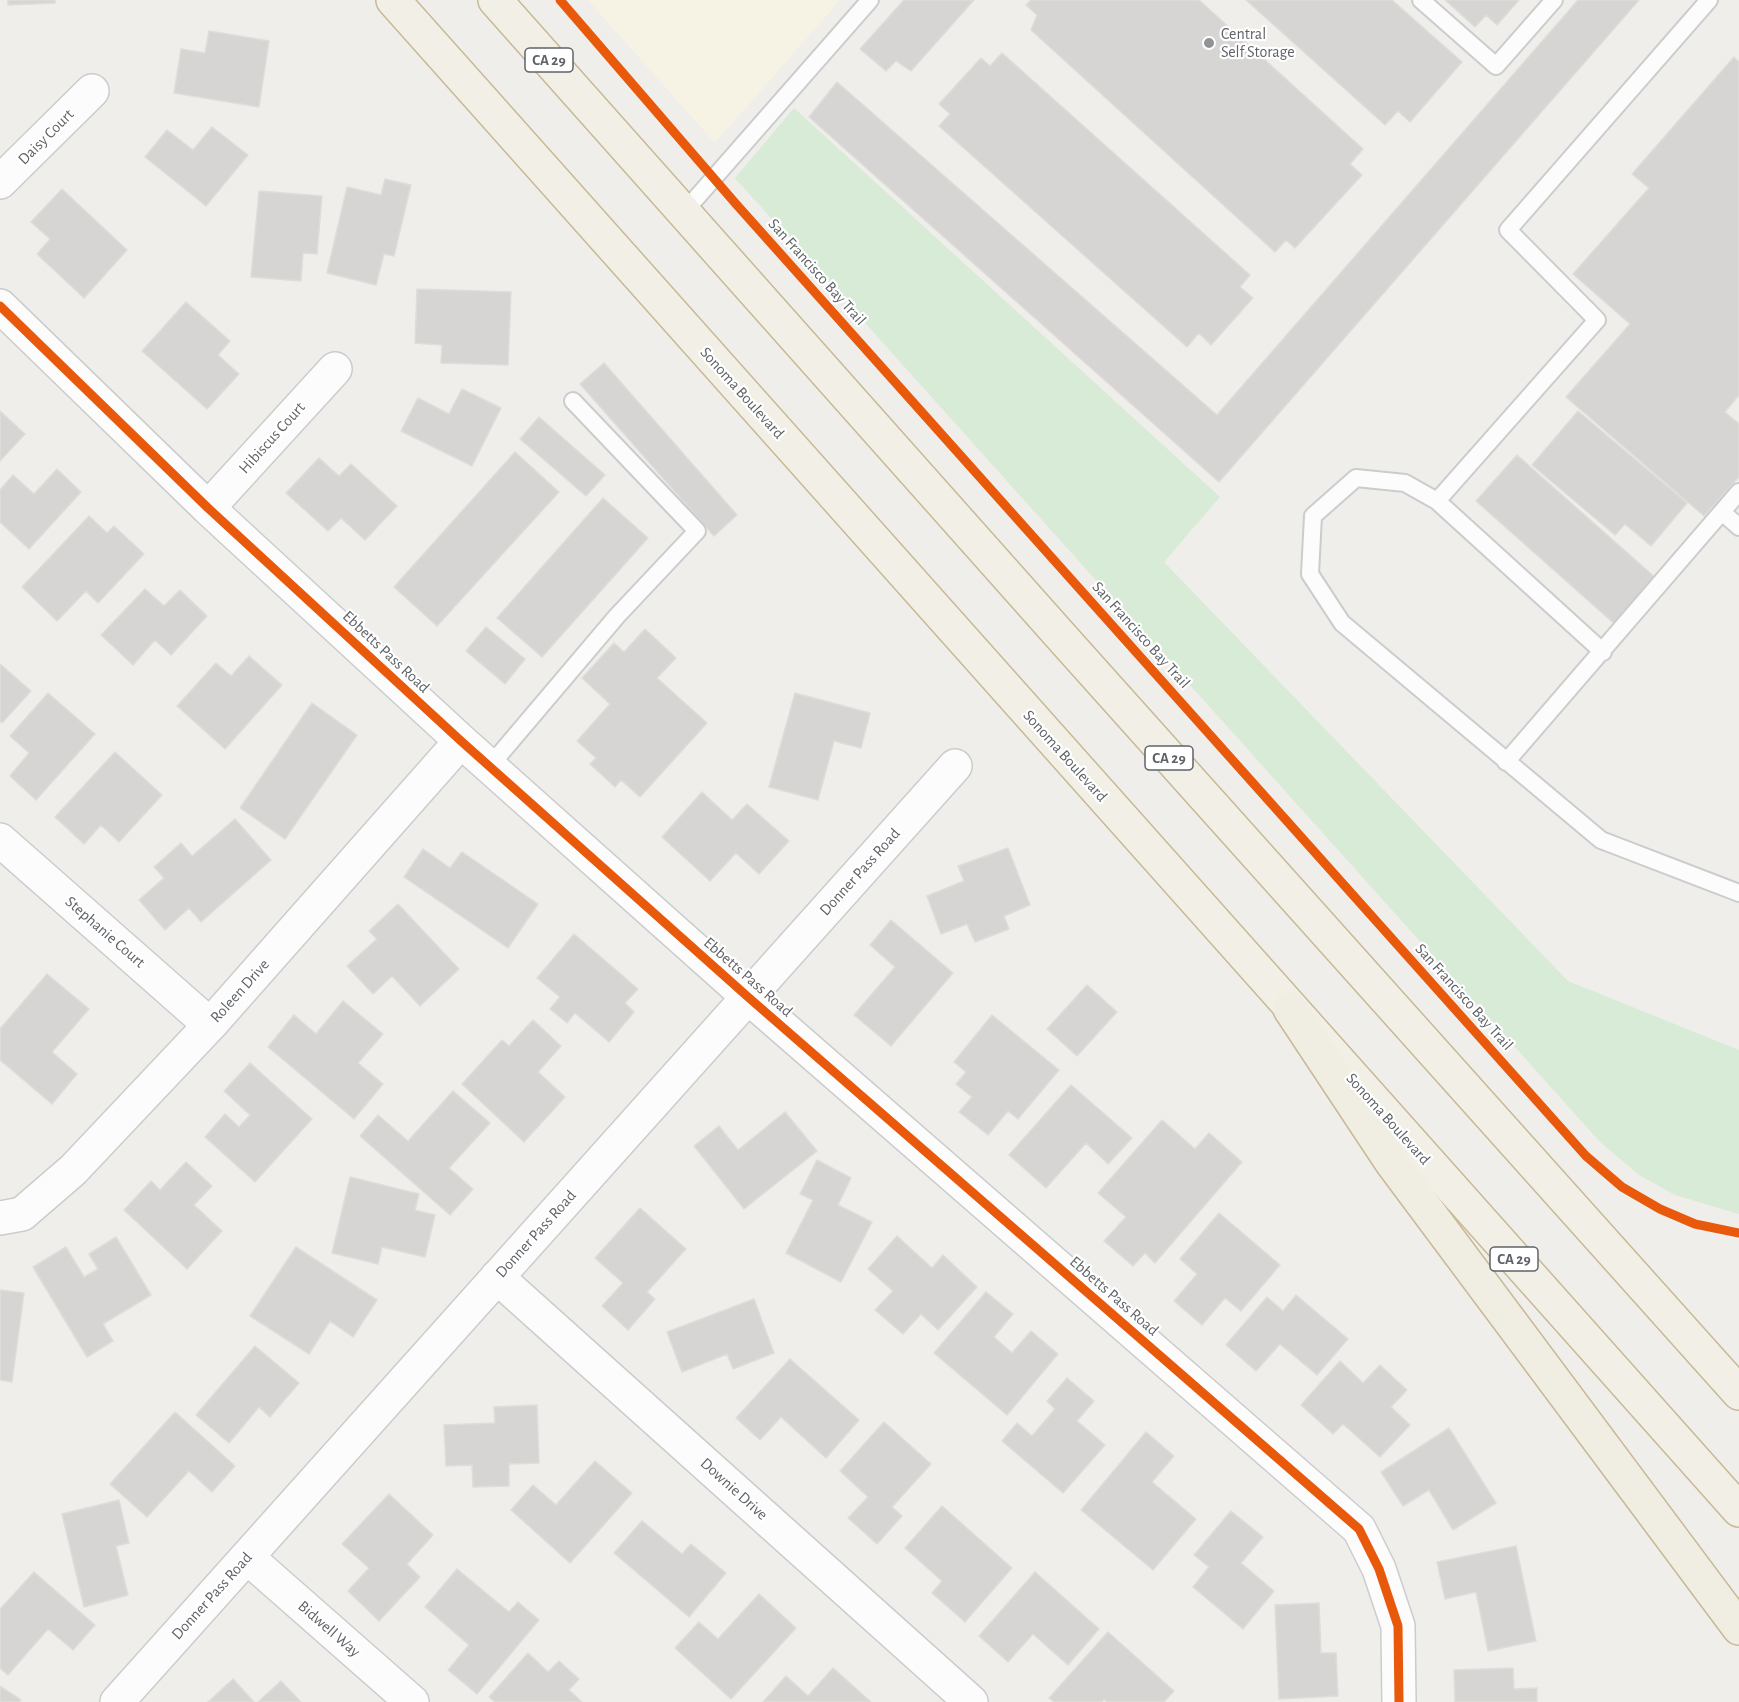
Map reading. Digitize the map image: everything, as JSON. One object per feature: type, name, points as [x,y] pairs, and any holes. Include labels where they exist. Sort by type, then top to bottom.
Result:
[{"type":"highway","name":"Sonoma Boulevard","points":[[393,0],[1290,1009],[1739,1510]]},
{"type":"highway","name":"CA 29","points":[[495,0],[1739,1393]]},
{"type":"highway","points":[[1290,1009],[1392,1163],[1739,1628]]},
{"type":"street","name":"Daisy Court","points":[[0,182],[92,91]]},
{"type":"street","name":"Ebbetts Pass Road","points":[[0,306],[208,508],[489,767],[748,998],[1359,1529],[1379,1569],[1398,1626],[1399,1702]]},
{"type":"street","name":"Hibiscus Court","points":[[208,508],[335,369]]},
{"type":"street","name":"Roleen Drive","points":[[0,1218],[22,1214],[73,1170],[210,1025],[461,741]]},
{"type":"street","name":"Donner Pass Road","points":[[117,1702],[955,766]]},
{"type":"street","name":"Stephanie Court","points":[[0,840],[210,1025]]},
{"type":"street","name":"Downie Drive","points":[[497,1277],[971,1702]]},
{"type":"street","name":"Bidwell Way","points":[[247,1557],[411,1702]]},
{"type":"lane","points":[[684,212],[870,0]]},
{"type":"lane","points":[[1421,0],[1496,66],[1554,0]]},
{"type":"lane","points":[[1437,501],[1597,320],[1508,230],[1709,0]]},
{"type":"lane","points":[[489,767],[617,616],[697,531],[573,401]]},
{"type":"lane","points":[[1603,652],[1437,501],[1405,483],[1356,478],[1313,516],[1310,574],[1342,623],[1600,840],[1739,893]]},
{"type":"lane","points":[[1506,762],[1739,492]]},
{"type":"lane","points":[[1722,512],[1739,527]]},
{"type":"shaded area","points":[[588,0],[840,0],[715,143]]},
{"type":"green space","points":[[794,108],[1220,497],[1164,562],[1568,981],[1739,1050],[1739,1214],[1675,1195],[1639,1175],[1601,1143],[735,178]]},
{"type":"building","points":[[8,0],[55,0],[55,3],[8,5]]},
{"type":"building","points":[[904,0],[974,0],[911,71],[896,61],[886,71],[860,49]]},
{"type":"building","points":[[1031,0],[1199,0],[1363,149],[1350,164],[1362,175],[1295,248],[1286,240],[1275,252],[1031,30],[1037,15],[1026,5]]},
{"type":"building","points":[[1246,0],[1392,0],[1462,62],[1410,122],[1398,111],[1385,125]]},
{"type":"building","points":[[1445,0],[1519,0],[1497,25],[1486,15],[1475,27]]},
{"type":"building","points":[[1578,0],[1639,0],[1219,482],[809,117],[837,82],[1217,415]]},
{"type":"building","points":[[209,31],[269,41],[259,107],[174,93],[181,49],[205,53]]},
{"type":"building","points":[[1002,53],[1250,275],[1240,287],[1253,298],[1211,345],[1199,333],[1187,347],[939,126],[950,114],[939,104],[981,58],[990,66]]},
{"type":"building","points":[[1734,57],[1739,62],[1739,395],[1725,412],[1739,424],[1739,477],[1704,516],[1566,397],[1630,324],[1573,274],[1649,188],[1632,174]]},
{"type":"building","points":[[212,127],[248,155],[206,206],[145,157],[167,130],[193,150]]},
{"type":"building","points":[[385,179],[411,185],[394,256],[384,254],[376,285],[327,273],[347,187],[381,195]]},
{"type":"building","points":[[62,189],[127,250],[84,298],[37,254],[50,239],[31,222]]},
{"type":"building","points":[[259,191],[322,196],[317,254],[303,253],[301,281],[251,277]]},
{"type":"building","points":[[417,289],[511,292],[508,365],[441,363],[442,345],[415,343]]},
{"type":"building","points":[[186,302],[230,341],[218,355],[239,374],[207,409],[142,351]]},
{"type":"building","points":[[604,363],[737,515],[714,536],[580,384]]},
{"type":"building","points":[[462,389],[501,408],[472,466],[401,431],[418,398],[449,414]]},
{"type":"building","points":[[0,411],[25,434],[0,461]]},
{"type":"building","points":[[1578,411],[1687,503],[1651,546],[1625,524],[1615,535],[1532,465]]},
{"type":"building","points":[[539,417],[605,475],[586,496],[520,439]]},
{"type":"building","points":[[515,452],[559,492],[437,626],[394,587]]},
{"type":"building","points":[[1517,455],[1658,580],[1618,627],[1476,501]]},
{"type":"building","points":[[319,458],[339,476],[351,464],[397,506],[365,540],[341,518],[328,531],[286,493]]},
{"type":"building","points":[[57,469],[81,492],[29,549],[0,522],[0,490],[13,475],[34,494]]},
{"type":"building","points":[[603,498],[648,538],[542,657],[497,618]]},
{"type":"building","points":[[89,516],[107,533],[114,526],[144,554],[98,603],[86,591],[57,621],[22,587]]},
{"type":"building","points":[[145,589],[164,606],[180,590],[207,616],[171,655],[155,640],[133,665],[101,635]]},
{"type":"building","points":[[486,627],[525,659],[505,684],[466,651]]},
{"type":"building","points":[[645,629],[676,658],[657,678],[707,723],[640,797],[621,780],[615,787],[590,764],[596,758],[577,741],[610,704],[582,678],[614,643],[624,652]]},
{"type":"building","points":[[249,656],[282,685],[225,749],[177,706],[216,663],[231,676]]},
{"type":"building","points":[[0,664],[31,691],[2,723],[0,721]]},
{"type":"building","points":[[48,693],[95,734],[36,800],[10,776],[29,753],[10,736]]},
{"type":"building","points":[[795,693],[870,713],[861,748],[834,741],[818,800],[769,787]]},
{"type":"building","points":[[312,703],[357,735],[285,839],[240,808]]},
{"type":"building","points":[[115,752],[162,795],[119,842],[101,825],[84,844],[55,817]]},
{"type":"building","points":[[702,792],[732,820],[747,804],[789,841],[759,874],[736,853],[710,881],[662,837]]},
{"type":"building","points":[[235,819],[271,860],[201,922],[189,908],[165,930],[139,900],[164,878],[154,867],[181,843],[192,856]]},
{"type":"building","points":[[1008,848],[1030,905],[1004,916],[1009,929],[975,942],[967,924],[941,934],[927,896],[964,881],[958,866]]},
{"type":"building","points":[[423,849],[450,868],[462,852],[538,904],[508,948],[404,877]]},
{"type":"building","points":[[398,904],[459,969],[420,1006],[392,976],[373,994],[347,966],[377,939],[369,931]]},
{"type":"building","points":[[891,920],[953,973],[891,1046],[854,1015],[895,967],[870,945]]},
{"type":"building","points":[[574,934],[638,989],[625,1003],[634,1012],[609,1042],[575,1013],[567,1023],[550,1009],[560,997],[537,978]]},
{"type":"building","points":[[47,974],[89,1009],[52,1052],[77,1074],[52,1104],[0,1060],[0,1029]]},
{"type":"building","points":[[1087,985],[1117,1012],[1077,1056],[1047,1029]]},
{"type":"building","points":[[343,1001],[383,1034],[358,1063],[383,1084],[354,1119],[268,1047],[294,1015],[316,1034]]},
{"type":"building","points":[[992,1015],[1059,1070],[1018,1119],[1008,1111],[988,1135],[959,1112],[972,1097],[956,1084],[966,1072],[954,1062]]},
{"type":"building","points":[[533,1020],[561,1046],[538,1072],[565,1097],[524,1142],[462,1084],[502,1040],[509,1046]]},
{"type":"building","points":[[250,1063],[312,1119],[255,1182],[205,1137],[225,1114],[239,1127],[250,1115],[224,1091]]},
{"type":"building","points":[[1071,1085],[1132,1138],[1108,1164],[1086,1143],[1046,1188],[1009,1155]]},
{"type":"building","points":[[453,1091],[490,1123],[449,1168],[473,1189],[450,1215],[360,1136],[378,1115],[408,1141]]},
{"type":"building","points":[[785,1112],[817,1151],[744,1209],[694,1146],[719,1126],[738,1150]]},
{"type":"building","points":[[1162,1120],[1195,1149],[1209,1133],[1242,1162],[1155,1263],[1145,1253],[1133,1266],[1104,1241],[1126,1217],[1098,1193]]},
{"type":"building","points":[[817,1160],[851,1178],[838,1205],[872,1222],[841,1282],[786,1253],[813,1200],[800,1194]]},
{"type":"building","points":[[186,1162],[212,1186],[194,1205],[222,1231],[187,1269],[124,1210],[151,1181],[160,1190]]},
{"type":"building","points":[[350,1177],[419,1194],[415,1210],[435,1215],[425,1257],[382,1247],[378,1264],[332,1253]]},
{"type":"building","points":[[640,1208],[686,1249],[647,1292],[655,1299],[628,1330],[602,1306],[623,1283],[595,1258]]},
{"type":"building","points":[[1219,1213],[1280,1265],[1241,1311],[1225,1298],[1202,1325],[1174,1301],[1197,1274],[1180,1259]]},
{"type":"building","points":[[897,1236],[932,1268],[943,1255],[977,1287],[938,1330],[921,1314],[903,1334],[875,1310],[893,1291],[868,1269]]},
{"type":"building","points":[[116,1237],[151,1295],[103,1324],[113,1341],[87,1357],[33,1267],[66,1247],[84,1277],[98,1269],[89,1254]]},
{"type":"building","points":[[296,1247],[377,1300],[353,1337],[330,1321],[309,1354],[250,1316]]},
{"type":"building","points":[[0,1290],[24,1293],[12,1382],[0,1380]]},
{"type":"building","points":[[986,1292],[1013,1314],[994,1337],[1012,1353],[1031,1331],[1058,1354],[1007,1415],[934,1353]]},
{"type":"building","points":[[1296,1295],[1348,1339],[1317,1375],[1280,1344],[1256,1371],[1226,1345],[1267,1297],[1283,1311]]},
{"type":"building","points":[[754,1299],[774,1353],[733,1369],[727,1354],[682,1372],[667,1332]]},
{"type":"building","points":[[255,1346],[299,1383],[270,1417],[259,1407],[229,1443],[196,1415]]},
{"type":"building","points":[[790,1359],[859,1420],[826,1458],[781,1417],[760,1440],[736,1418]]},
{"type":"building","points":[[1340,1361],[1363,1383],[1380,1365],[1407,1390],[1391,1407],[1410,1425],[1380,1457],[1343,1424],[1333,1434],[1301,1405]]},
{"type":"building","points":[[1067,1378],[1094,1401],[1077,1421],[1105,1445],[1063,1493],[1002,1441],[1017,1423],[1032,1436],[1055,1409],[1047,1401]]},
{"type":"building","points":[[537,1405],[539,1463],[509,1464],[509,1486],[473,1487],[472,1465],[446,1466],[444,1425],[495,1423],[494,1407]]},
{"type":"building","points":[[175,1412],[235,1466],[212,1492],[189,1471],[147,1517],[110,1484]]},
{"type":"building","points":[[884,1422],[931,1464],[892,1507],[902,1516],[877,1544],[848,1518],[868,1497],[840,1471]]},
{"type":"building","points":[[1449,1428],[1496,1503],[1453,1530],[1429,1490],[1403,1506],[1381,1472]]},
{"type":"building","points":[[1146,1432],[1174,1456],[1152,1482],[1196,1519],[1153,1570],[1081,1510]]},
{"type":"building","points":[[595,1461],[632,1493],[570,1563],[511,1510],[533,1485],[556,1505]]},
{"type":"building","points":[[389,1494],[433,1535],[407,1564],[420,1577],[379,1621],[348,1591],[369,1568],[342,1544]]},
{"type":"building","points":[[119,1500],[129,1543],[116,1546],[128,1595],[84,1607],[62,1514]]},
{"type":"building","points":[[942,1506],[1012,1568],[965,1622],[932,1593],[942,1581],[905,1548]]},
{"type":"building","points":[[1231,1511],[1263,1537],[1241,1563],[1274,1591],[1243,1629],[1193,1587],[1209,1567],[1194,1555]]},
{"type":"building","points":[[642,1521],[682,1554],[691,1544],[726,1573],[689,1617],[614,1553]]},
{"type":"building","points":[[1516,1546],[1536,1641],[1488,1651],[1476,1592],[1445,1599],[1437,1562]]},
{"type":"building","points":[[457,1569],[509,1612],[518,1602],[539,1620],[477,1694],[448,1670],[469,1645],[425,1607]]},
{"type":"building","points":[[34,1572],[95,1625],[73,1650],[48,1629],[8,1675],[0,1668],[0,1609]]},
{"type":"building","points":[[1035,1572],[1099,1629],[1068,1665],[1033,1634],[1008,1662],[979,1636]]},
{"type":"building","points":[[759,1594],[796,1628],[731,1699],[675,1648],[699,1622],[718,1639]]},
{"type":"building","points":[[1319,1603],[1321,1653],[1336,1653],[1338,1696],[1279,1699],[1275,1605]]},
{"type":"building","points":[[1108,1632],[1174,1691],[1164,1702],[1107,1702],[1104,1699],[1102,1702],[1054,1702],[1049,1698]]},
{"type":"building","points":[[528,1653],[548,1672],[559,1661],[579,1679],[569,1690],[582,1702],[495,1702],[489,1697]]},
{"type":"building","points":[[833,1668],[871,1702],[763,1702],[786,1676],[808,1696]]},
{"type":"building","points":[[1513,1668],[1514,1689],[1537,1688],[1537,1702],[1455,1702],[1454,1670]]},
{"type":"building","points":[[233,1679],[254,1702],[208,1702]]},
{"type":"building","points":[[281,1681],[301,1702],[258,1702]]},
{"type":"building","points":[[0,1686],[21,1700],[19,1702],[0,1702]]},
{"type":"cycle path","name":"San Francisco Bay Trail","points":[[560,0],[736,204],[1586,1156],[1622,1187],[1660,1209],[1695,1224],[1739,1233]]},
{"type":"cycle path","points":[[0,306],[208,508],[461,741],[748,997],[1359,1529],[1379,1569],[1398,1626],[1399,1702]]},
{"type":"place","name":"Central Self Storage","points":[[1209,43]]}]
